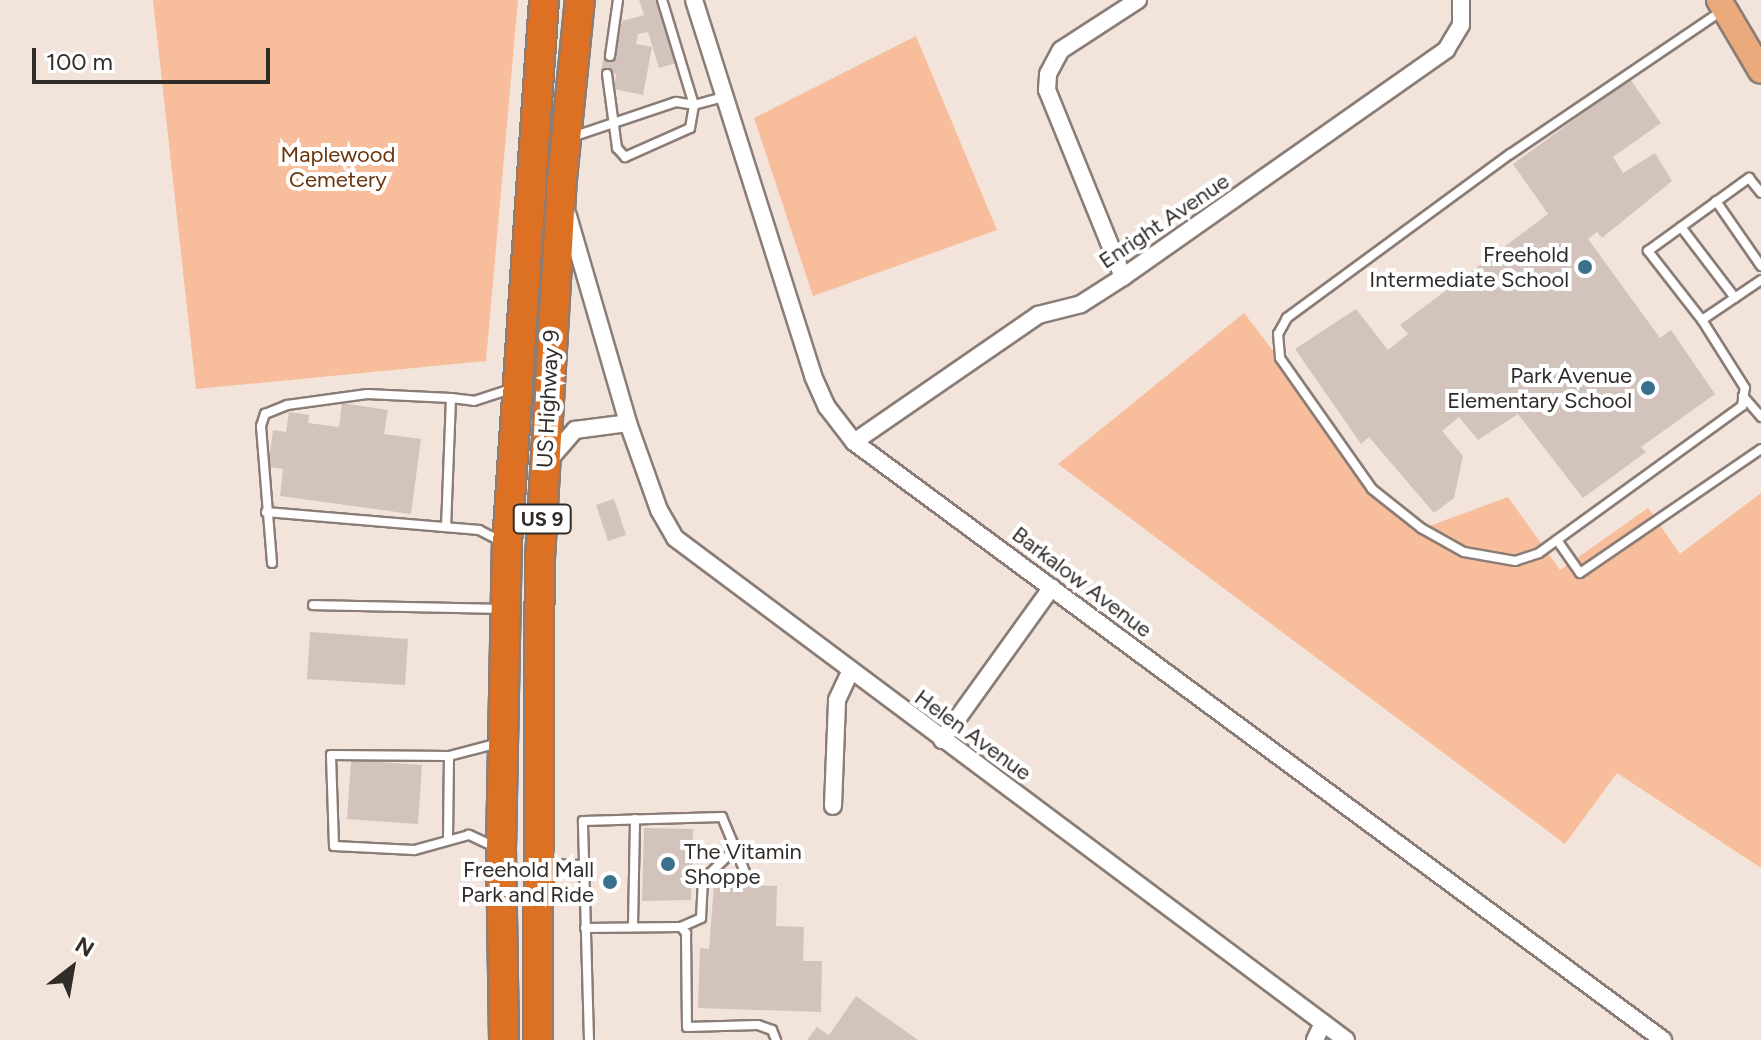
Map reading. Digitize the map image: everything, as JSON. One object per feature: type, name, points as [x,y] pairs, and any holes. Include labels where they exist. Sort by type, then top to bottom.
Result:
[{"type":"highway","name":"US Highway 9","points":[[538,1040],[535,864],[544,466],[561,189],[580,0]]},
{"type":"highway","name":"US Highway 9","points":[[504,1040],[501,850],[507,544],[542,8]]},
{"type":"main road","points":[[1727,3],[1761,71]]},
{"type":"street","name":"Barkalow Avenue","points":[[694,0],[816,384],[854,442],[1663,1040]]},
{"type":"street","points":[[1123,277],[1047,90],[1048,74],[1061,50],[1138,0]]},
{"type":"street","name":"Enright Avenue","points":[[854,442],[1038,315],[1081,304],[1123,277],[1446,50],[1461,25],[1461,0]]},
{"type":"street","name":"Helen Avenue","points":[[561,189],[628,423],[659,510],[675,538],[850,672],[1346,1040]]},
{"type":"street","points":[[544,466],[575,430],[628,423]]},
{"type":"street","points":[[942,740],[1052,587]]},
{"type":"street","points":[[833,806],[837,700],[850,672]]},
{"type":"street","points":[[1315,1040],[1323,1023]]},
{"type":"lane","points":[[610,56],[618,0]]},
{"type":"lane","points":[[607,74],[617,148],[625,157],[690,128],[694,105],[662,0]]},
{"type":"lane","points":[[1727,3],[1510,154],[1287,318],[1278,334],[1280,358],[1372,489],[1421,528],[1464,552],[1515,561],[1557,540],[1742,406],[1745,388],[1702,320],[1648,251],[1749,178],[1761,193]]},
{"type":"lane","points":[[567,139],[613,120],[676,102],[694,105],[724,97]]},
{"type":"lane","points":[[1716,201],[1761,266]]},
{"type":"lane","points":[[1681,227],[1735,298]]},
{"type":"lane","points":[[1702,320],[1761,280]]},
{"type":"lane","points":[[272,563],[261,432],[269,411],[367,394],[474,401],[515,387]]},
{"type":"lane","points":[[1743,396],[1761,417]]},
{"type":"lane","points":[[446,526],[451,398]]},
{"type":"lane","points":[[1557,540],[1580,573],[1761,449]]},
{"type":"lane","points":[[266,512],[479,530],[507,544]]},
{"type":"lane","points":[[313,605],[505,609]]},
{"type":"lane","points":[[501,850],[469,835],[448,838],[414,850],[334,846],[331,755],[449,756],[503,741]]},
{"type":"lane","points":[[448,838],[449,756]]},
{"type":"lane","points":[[589,1040],[583,821],[722,817],[745,872]]},
{"type":"lane","points":[[633,926],[635,819]]},
{"type":"lane","points":[[585,928],[681,927],[701,918],[703,880],[735,849]]},
{"type":"lane","points":[[535,864],[584,865]]},
{"type":"lane","points":[[681,927],[686,933],[687,1027],[758,1025],[772,1030],[776,1040]]},
{"type":"green space","name":"Maplewood Cemetery","points":[[153,0],[518,0],[486,361],[196,389]]},
{"type":"green space","points":[[916,36],[997,230],[813,296],[754,118]]},
{"type":"green space","points":[[1244,313],[1399,514],[1421,529],[1508,497],[1560,570],[1648,508],[1680,554],[1761,493],[1761,868],[1617,773],[1565,844],[1058,464]]},
{"type":"building","points":[[639,0],[657,0],[676,63],[659,68],[648,32],[638,34],[636,44],[652,47],[643,95],[614,89],[616,74],[601,72],[604,54],[615,57],[622,21],[644,15]]},
{"type":"building","points":[[1630,79],[1661,123],[1613,157],[1623,173],[1655,153],[1672,181],[1602,238],[1597,232],[1588,239],[1660,338],[1671,330],[1715,394],[1641,447],[1646,452],[1583,498],[1518,414],[1478,440],[1459,417],[1442,431],[1463,456],[1454,498],[1434,513],[1369,437],[1361,444],[1295,349],[1356,309],[1388,350],[1408,334],[1400,325],[1548,214],[1513,164]]},
{"type":"building","points":[[342,403],[388,410],[384,434],[421,439],[411,514],[280,496],[283,469],[268,467],[273,430],[286,432],[289,412],[309,415],[308,423],[339,427]]},
{"type":"building","points":[[614,499],[626,535],[608,541],[596,505]]},
{"type":"building","points":[[310,632],[408,639],[405,685],[307,679]]},
{"type":"building","points":[[351,760],[422,765],[418,824],[347,819]]},
{"type":"building","name":"The Vitamin Shoppe","points":[[644,828],[693,829],[691,900],[642,901]]},
{"type":"building","points":[[714,884],[777,886],[776,926],[804,927],[803,961],[822,961],[821,1012],[698,1008],[700,948],[709,949]]},
{"type":"building","points":[[856,996],[918,1040],[807,1040],[817,1027],[829,1035]]},
{"type":"place","name":"Freehold Intermediate School","points":[[1585,267]]},
{"type":"place","name":"Park Avenue Elementary School","points":[[1648,388]]},
{"type":"place","name":"The Vitamin Shoppe","points":[[668,864]]},
{"type":"place","name":"Freehold Mall Park and Ride","points":[[610,882]]}]
